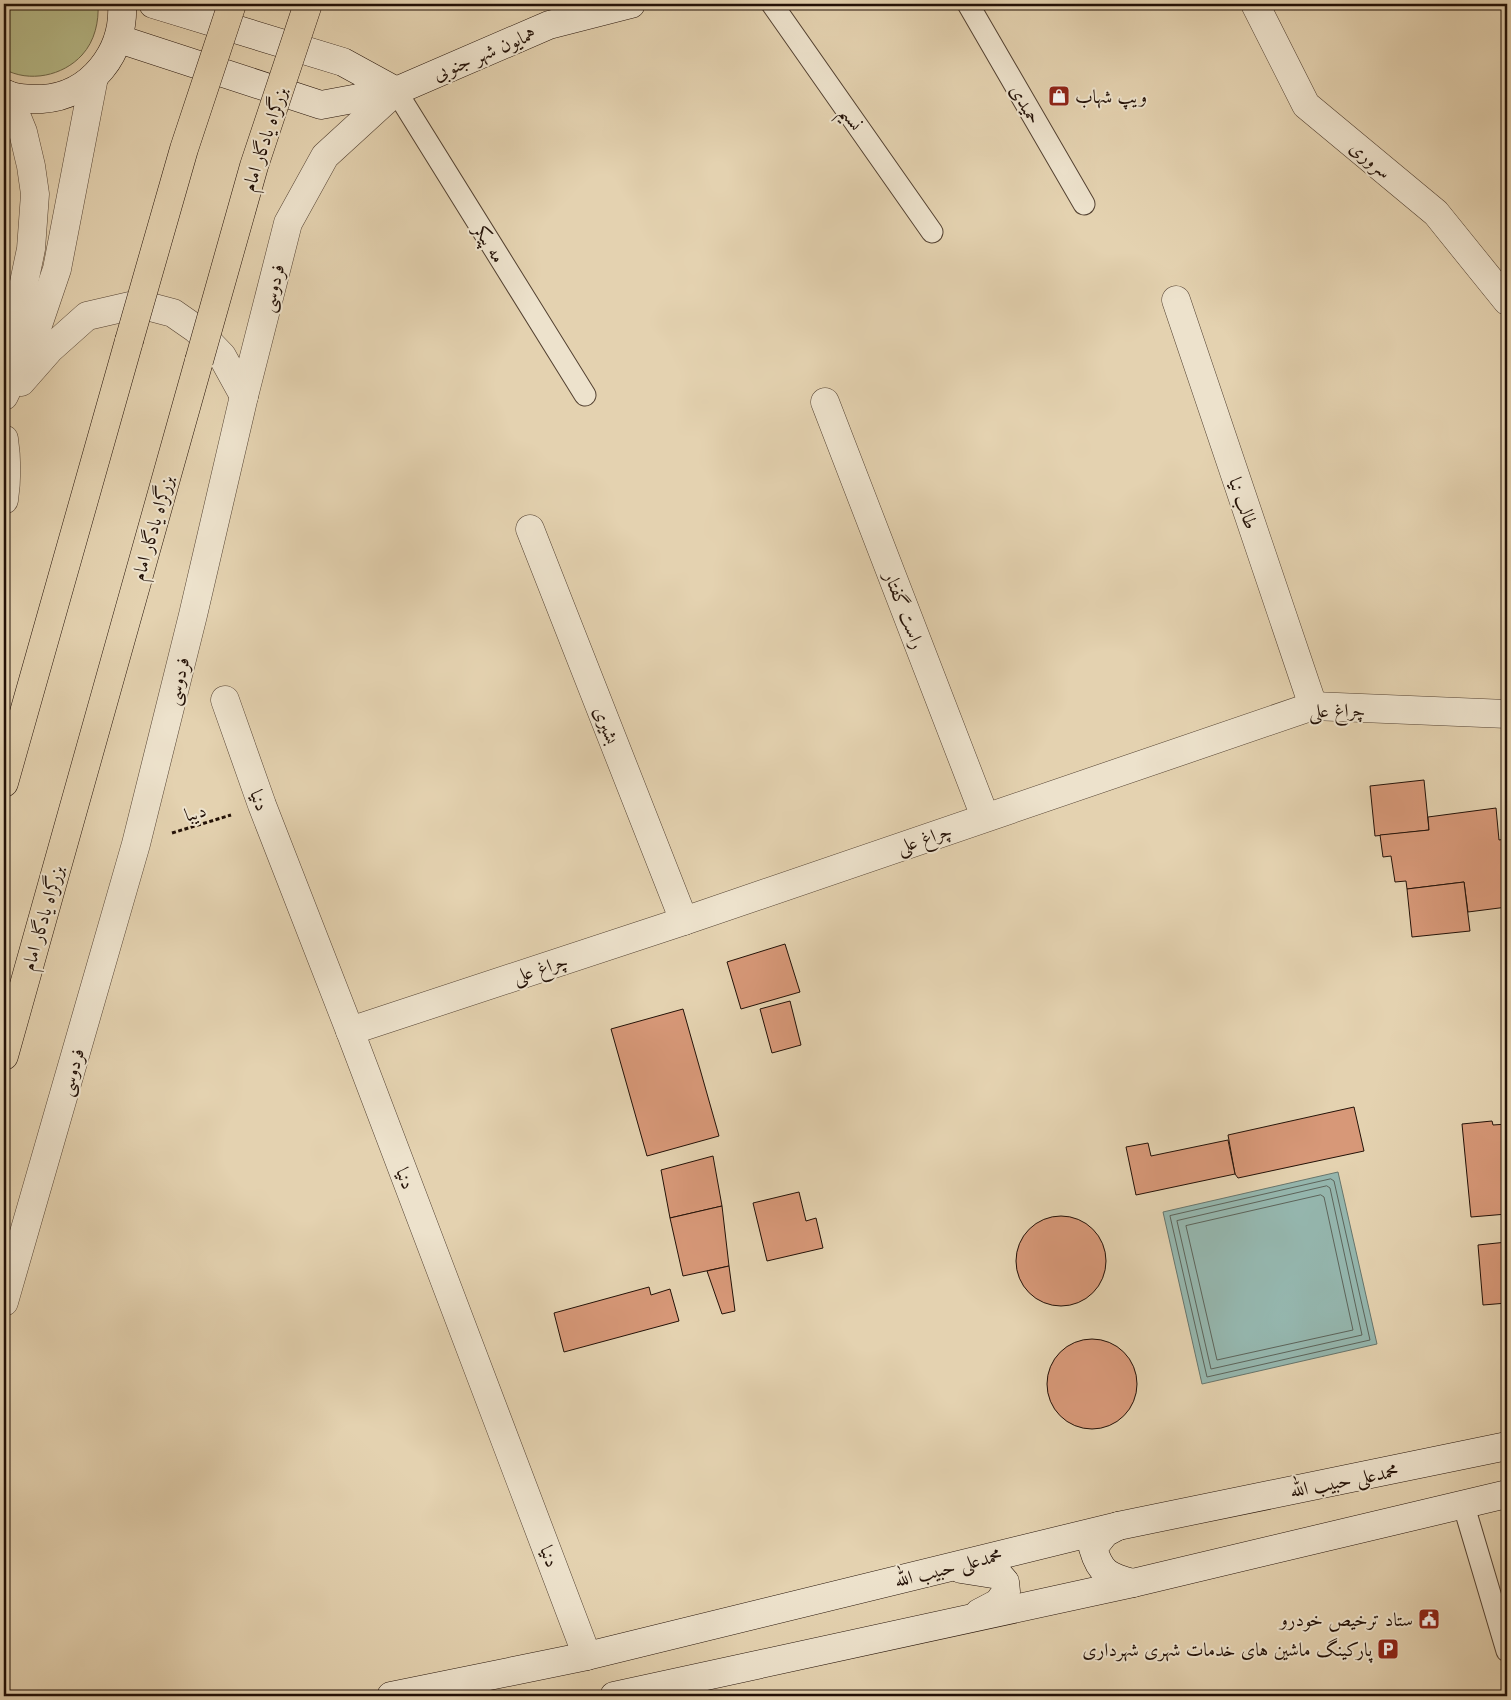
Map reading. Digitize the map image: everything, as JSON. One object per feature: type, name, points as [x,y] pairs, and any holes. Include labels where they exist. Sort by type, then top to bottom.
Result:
[{"type":"highway","points":[[4,783],[184,149],[232,4]]},
{"type":"highway","name":"بزرگراه یادگار امام","points":[[4,1056],[254,166],[308,4]]},
{"type":"street","points":[[6,94],[30,99],[53,98],[75,90],[94,77],[109,60],[119,39],[122,4]]},
{"type":"street","points":[[153,4],[343,62],[396,91]]},
{"type":"street","name":"همایون‌ شهر جنوبی","points":[[396,91],[549,24],[631,4]]},
{"type":"street","name":"سروری","points":[[1255,4],[1306,105],[1436,213],[1507,301]]},
{"type":"street","points":[[119,39],[321,105],[396,91]]},
{"type":"street","points":[[4,396],[38,325],[57,269],[94,77]]},
{"type":"street","name":"فردوسی","points":[[4,1302],[136,844],[193,615],[244,396],[288,224],[325,156],[396,91]]},
{"type":"street","points":[[4,381],[31,249],[35,194],[23,132],[6,94]]},
{"type":"street","name":"طالب‌ نیا","points":[[1176,300],[1313,706]]},
{"type":"street","points":[[4,401],[50,349],[87,316],[139,304],[173,313],[196,329],[222,356],[244,396]]},
{"type":"street","name":"راست گفتار","points":[[825,402],[985,817]]},
{"type":"street","points":[[4,439],[6,448],[4,500]]},
{"type":"street","name":"بشیری","points":[[530,529],[684,921]]},
{"type":"street","name":"دنیا","points":[[224,700],[262,805],[350,1031],[587,1656]]},
{"type":"street","name":"چراغ‌ علی","points":[[350,1031],[684,921],[1313,706],[1507,714]]},
{"type":"street","name":"محمدعلی حبیب الله","points":[[391,1696],[587,1656],[1118,1526],[1507,1446]]},
{"type":"street","points":[[614,1696],[1133,1583],[1507,1494]]},
{"type":"street","points":[[1118,1526],[1105,1533],[1093,1548],[1096,1561],[1107,1574],[1133,1583]]},
{"type":"street","points":[[948,1567],[999,1575],[1005,1582],[1006,1592],[998,1603],[969,1618]]},
{"type":"lane","name":"نسیم","points":[[772,4],[932,232]]},
{"type":"lane","name":"حمیدی","points":[[968,4],[1084,204]]},
{"type":"lane","name":"مه‌ پیکر","points":[[396,91],[585,395]]},
{"type":"lane","points":[[1463,1503],[1507,1652]]},
{"type":"path","name":"دیبا","points":[[136,844],[262,805]]},
{"type":"green space","points":[[4,4],[98,4],[95,31],[90,44],[82,55],[65,68],[45,75],[24,76],[4,69]]},
{"type":"water","points":[[1338,1172],[1377,1344],[1202,1384],[1163,1212]]},
{"type":"building","points":[[1424,780],[1429,830],[1375,836],[1370,786]]},
{"type":"building","points":[[1496,808],[1499,840],[1505,839],[1507,907],[1468,912],[1464,882],[1407,889],[1406,881],[1395,882],[1391,856],[1383,857],[1380,835],[1429,830],[1428,817]]},
{"type":"building","points":[[1464,882],[1470,931],[1412,937],[1407,889]]},
{"type":"building","points":[[785,944],[800,992],[741,1009],[727,962]]},
{"type":"building","points":[[790,1001],[801,1045],[772,1053],[760,1009]]},
{"type":"building","points":[[683,1009],[719,1136],[647,1156],[611,1029]]},
{"type":"building","points":[[1354,1107],[1364,1151],[1238,1178],[1235,1174],[1228,1135]]},
{"type":"building","points":[[1492,1121],[1493,1125],[1507,1124],[1507,1214],[1471,1217],[1462,1124]]},
{"type":"building","points":[[1228,1140],[1235,1174],[1136,1195],[1126,1147],[1148,1143],[1151,1156]]},
{"type":"building","points":[[713,1156],[722,1206],[670,1218],[661,1170]]},
{"type":"building","points":[[799,1192],[806,1221],[816,1218],[823,1248],[767,1261],[753,1203]]},
{"type":"building","points":[[722,1206],[729,1266],[683,1276],[670,1218]]},
{"type":"building","points":[[1061,1216],[1078,1219],[1093,1229],[1103,1244],[1106,1261],[1103,1278],[1093,1293],[1078,1303],[1061,1306],[1044,1303],[1029,1293],[1019,1278],[1016,1261],[1019,1244],[1029,1229],[1044,1219]]},
{"type":"building","points":[[1507,1242],[1507,1303],[1483,1305],[1478,1245]]},
{"type":"building","points":[[729,1266],[735,1311],[722,1314],[707,1271]]},
{"type":"building","points":[[649,1287],[651,1295],[670,1289],[679,1321],[564,1352],[554,1313]]},
{"type":"building","points":[[1092,1339],[1109,1342],[1124,1352],[1134,1367],[1137,1384],[1134,1401],[1124,1416],[1109,1426],[1092,1429],[1075,1426],[1060,1416],[1050,1401],[1047,1384],[1050,1367],[1060,1352],[1075,1342]]},
{"type":"place","name":"ویپ شهاب","points":[[1059,96]]},
{"type":"place","name":"ستاد ترخیص خودرو","points":[[1429,1619]]},
{"type":"place","name":"پارکینگ ماشین های خدمات شهری شهرداری","points":[[1388,1649]]}]
